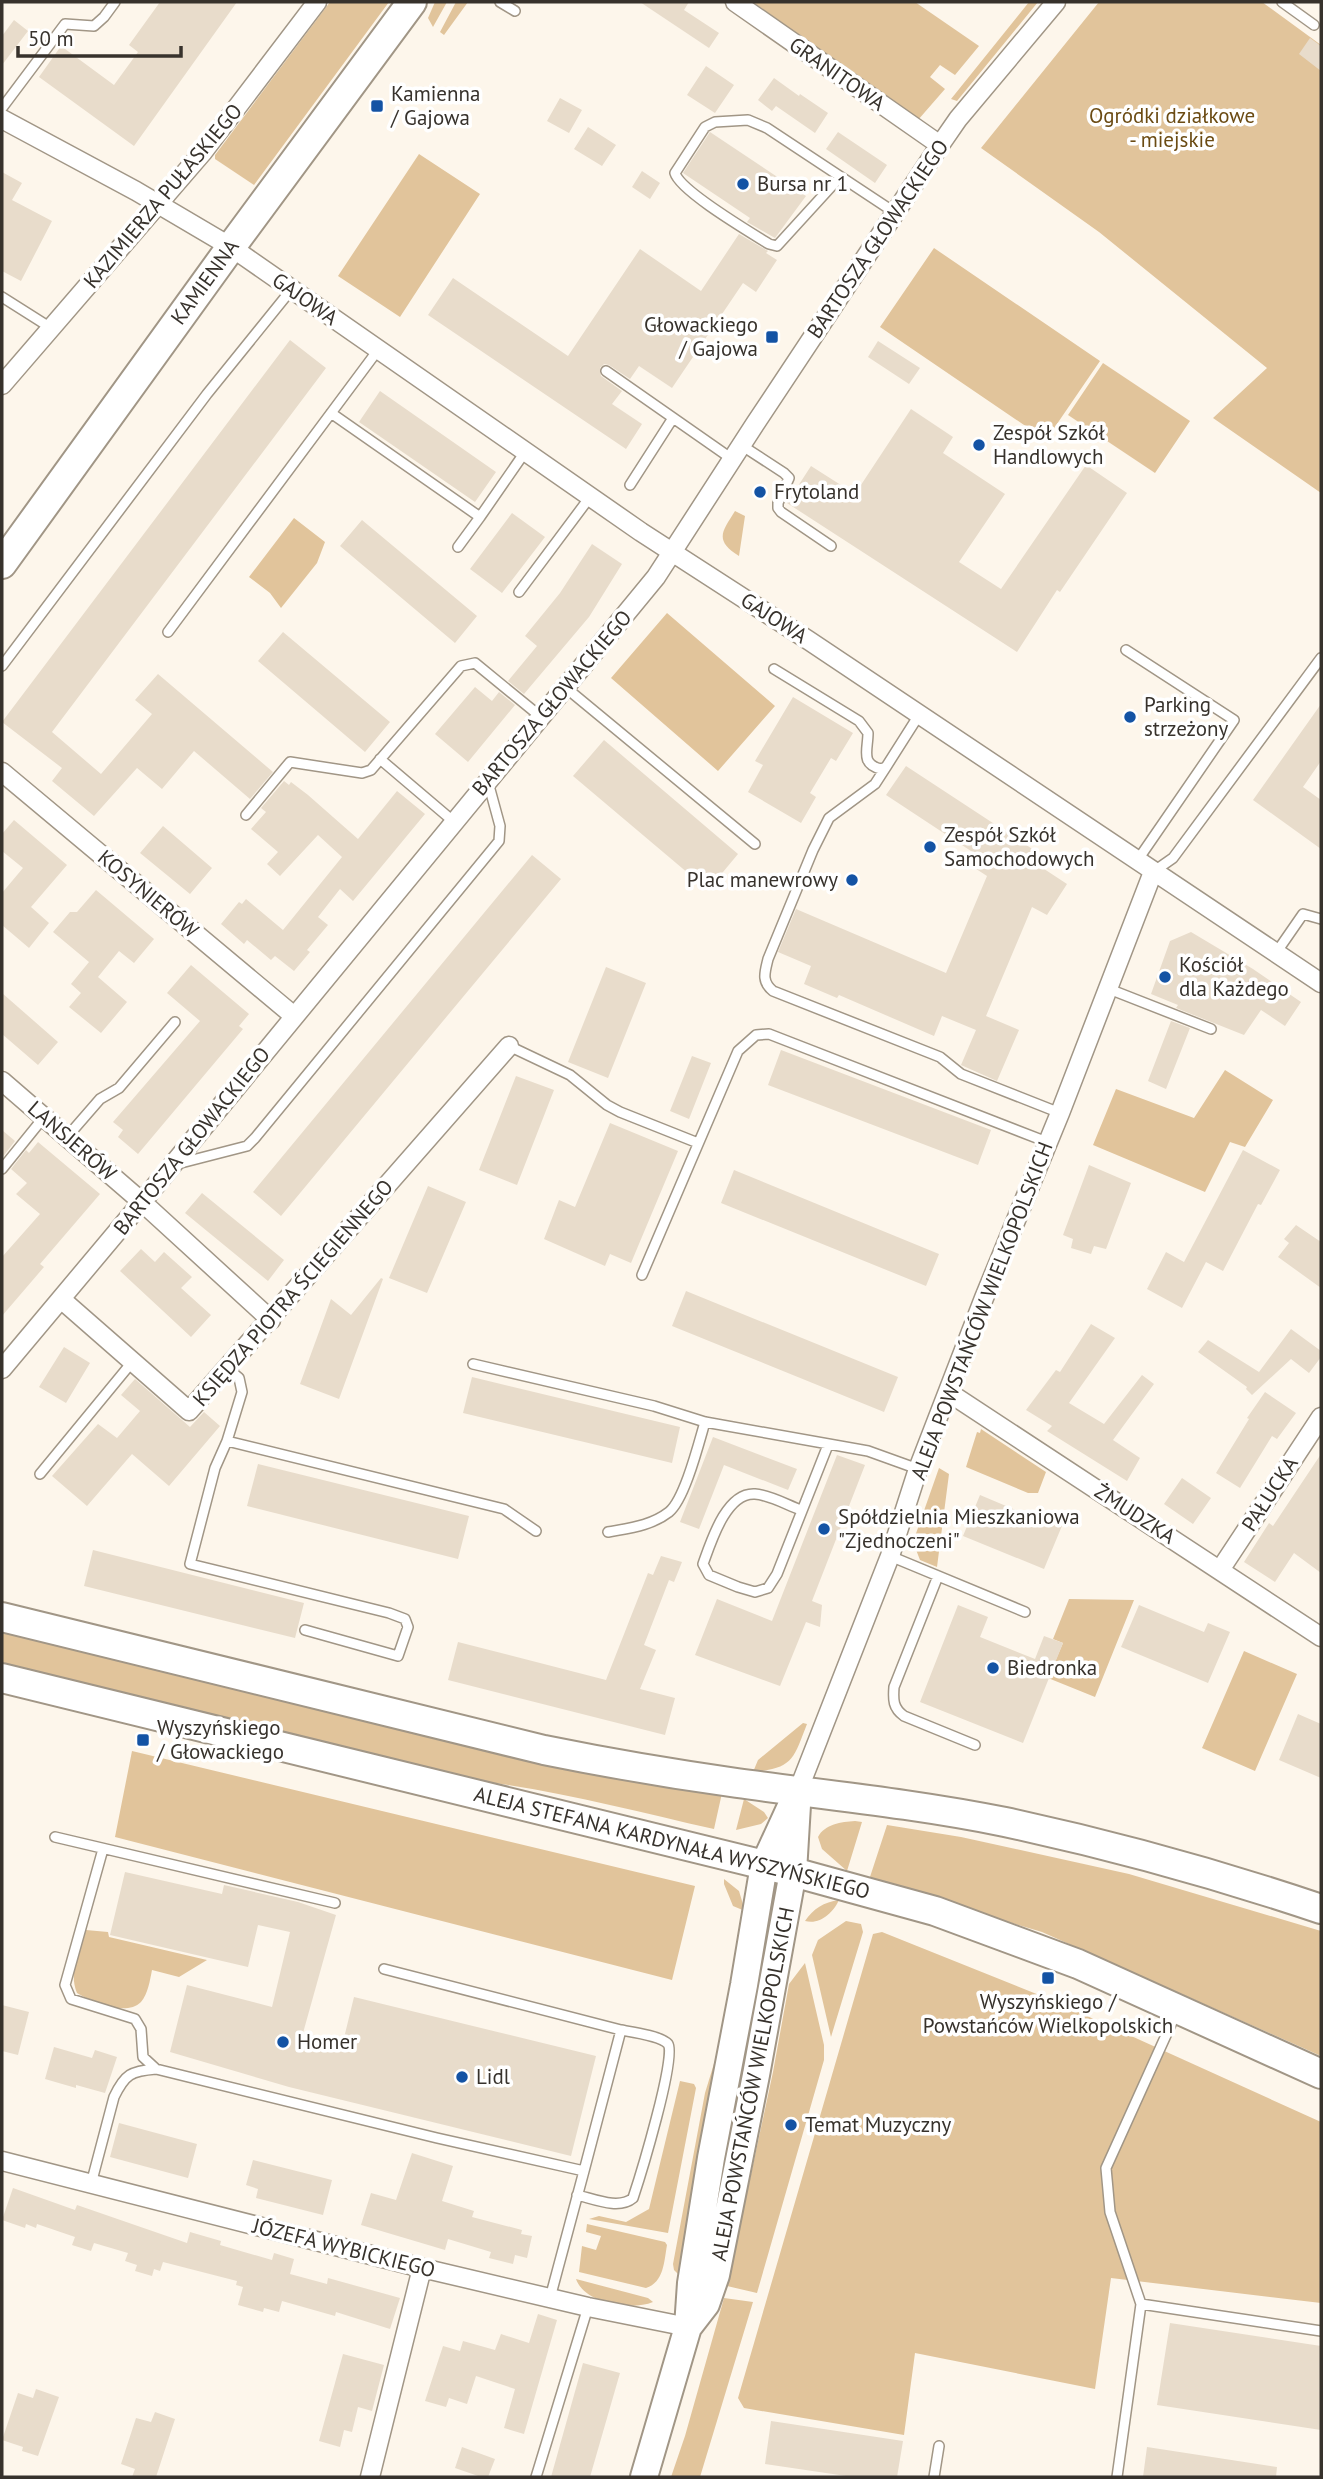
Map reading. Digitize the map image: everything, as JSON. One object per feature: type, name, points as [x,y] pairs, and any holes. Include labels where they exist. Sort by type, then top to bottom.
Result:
[{"type":"main road","name":"KAMIENNA","points":[[2,565],[230,247],[412,2]]},
{"type":"main road","points":[[2,1617],[544,1750],[621,1765],[878,1801],[1003,1822],[1132,1852],[1250,1885],[1321,1909]]},
{"type":"main road","name":"ALEJA STEFANA KARDYNAŁA WYSZYŃSKIEGO","points":[[2,1678],[793,1872],[935,1911],[1078,1964],[1321,2074]]},
{"type":"street","name":"KAZIMIERZA PUŁASKIEGO","points":[[2,385],[203,152],[317,2]]},
{"type":"street","name":"GRANITOWA","points":[[735,2],[940,145]]},
{"type":"street","name":"BARTOSZA GŁOWACKIEGO","points":[[2,1369],[656,577],[894,212],[958,119],[1056,2]]},
{"type":"street","points":[[2,119],[160,204]]},
{"type":"street","name":"GAJOWA","points":[[160,204],[230,247],[590,497],[1321,983]]},
{"type":"street","name":"KOSYNIERÓW","points":[[2,772],[294,1016]]},
{"type":"street","name":"ALEJA POWSTAŃCÓW WIELKOPOLSKICH","points":[[644,2477],[688,2327],[691,2283],[711,2158],[764,1865],[798,1791],[890,1556],[918,1469],[1060,1114],[1153,872]]},
{"type":"street","name":"KSIĘDZA PIOTRA ŚCIEGIENNEGO","points":[[61,1299],[189,1411],[509,1046]]},
{"type":"street","name":"LANSJERÓW","points":[[2,1081],[142,1202],[271,1320]]},
{"type":"street","name":"ŻMUDZKA","points":[[948,1392],[1321,1637]]},
{"type":"street","name":"PAŁUCKA","points":[[1220,1570],[1321,1417]]},
{"type":"street","name":"ALEJA POWSTAŃCÓW WIELKOPOLSKICH","points":[[688,2327],[706,2304],[716,2275],[793,1872],[798,1791]]},
{"type":"street","name":"JÓZEFA WYBICKIEGO","points":[[2,2161],[422,2268],[588,2307],[688,2327]]},
{"type":"street","points":[[370,2477],[422,2268]]},
{"type":"lane","points":[[2,108],[65,24],[94,26],[104,18],[115,2]]},
{"type":"lane","points":[[500,2],[515,11]]},
{"type":"lane","points":[[1282,2],[1314,25]]},
{"type":"lane","points":[[840,177],[777,246],[769,244],[690,191],[675,177],[675,173],[705,127],[715,122],[748,120],[767,128],[894,212]]},
{"type":"lane","points":[[2,666],[207,394],[291,290]]},
{"type":"lane","points":[[2,297],[51,328]]},
{"type":"lane","points":[[168,632],[378,350]]},
{"type":"lane","points":[[607,371],[673,418],[784,473],[789,478],[778,503],[781,512],[831,546]]},
{"type":"lane","points":[[331,412],[480,517]]},
{"type":"lane","points":[[630,485],[673,418]]},
{"type":"lane","points":[[458,547],[525,452]]},
{"type":"lane","points":[[519,593],[590,497]]},
{"type":"lane","points":[[1126,650],[1234,720],[1137,861]]},
{"type":"lane","points":[[1153,872],[1173,858],[1321,658]]},
{"type":"lane","points":[[246,815],[290,762],[362,773],[371,770],[461,666],[475,663],[541,717]]},
{"type":"lane","points":[[774,669],[859,722],[869,733],[866,760],[873,767],[886,767]]},
{"type":"lane","points":[[565,687],[755,844]]},
{"type":"lane","points":[[919,715],[875,784],[829,818],[768,959],[764,976],[766,985],[773,991],[940,1057],[961,1074],[1060,1114]]},
{"type":"lane","points":[[380,759],[453,821]]},
{"type":"lane","points":[[172,1165],[247,1146],[499,841],[500,826],[487,780]]},
{"type":"lane","points":[[1276,953],[1303,914],[1321,919]]},
{"type":"lane","points":[[1109,989],[1211,1029]]},
{"type":"lane","points":[[67,1137],[100,1099],[119,1088],[176,1022]]},
{"type":"lane","points":[[642,1275],[738,1051],[756,1035],[769,1034],[1047,1142]]},
{"type":"lane","points":[[509,1046],[570,1075],[607,1105],[620,1112],[698,1143]]},
{"type":"lane","points":[[2,1168],[44,1117]]},
{"type":"lane","points":[[40,1474],[133,1361]]},
{"type":"lane","points":[[473,1364],[654,1406],[705,1422],[869,1451],[918,1469]]},
{"type":"lane","points":[[228,1369],[239,1378],[242,1392],[227,1441],[215,1468],[190,1564],[389,1613],[405,1619],[408,1627],[398,1656],[305,1630]]},
{"type":"lane","points":[[608,1532],[645,1525],[671,1511],[692,1469],[705,1422]]},
{"type":"lane","points":[[227,1441],[504,1509],[536,1531]]},
{"type":"lane","points":[[801,1510],[755,1494],[741,1495],[731,1504],[703,1564],[709,1575],[755,1592],[768,1588],[777,1574],[828,1445]]},
{"type":"lane","points":[[890,1556],[1025,1612]]},
{"type":"lane","points":[[938,1576],[894,1687],[893,1700],[896,1710],[904,1716],[975,1745]]},
{"type":"lane","points":[[55,1837],[335,1903]]},
{"type":"lane","points":[[103,1849],[65,1985],[71,1999],[135,2019],[141,2029],[144,2057],[156,2069]]},
{"type":"lane","points":[[384,1969],[661,2039],[667,2044],[671,2052],[667,2074],[633,2198],[627,2203],[618,2204],[577,2195]]},
{"type":"lane","points":[[1117,2477],[1141,2304],[1110,2212],[1106,2168],[1178,2009]]},
{"type":"lane","points":[[550,2298],[621,2030]]},
{"type":"lane","points":[[91,2184],[114,2097],[120,2084],[133,2071],[156,2069],[584,2171]]},
{"type":"lane","points":[[1141,2304],[1321,2332]]},
{"type":"lane","points":[[536,2477],[588,2307]]},
{"type":"lane","points":[[934,2477],[939,2446]]},
{"type":"green space","points":[[330,2],[389,2],[254,185],[215,159],[215,155]]},
{"type":"green space","points":[[435,2],[447,2],[433,27],[428,18]]},
{"type":"green space","points":[[456,2],[468,2],[444,35],[440,32]]},
{"type":"green space","points":[[753,2],[915,2],[979,46],[955,75],[940,65],[930,77],[945,89],[918,120]]},
{"type":"green space","points":[[1029,2],[1038,2],[957,101],[951,99]]},
{"type":"green space","name":"Ogródki działkowe - miejskie","points":[[1099,2],[1262,2],[1321,45],[1321,493],[1213,418],[1267,368],[1099,232],[981,148]]},
{"type":"green space","points":[[419,154],[480,194],[400,317],[338,276]]},
{"type":"green space","points":[[934,248],[1100,361],[1046,440],[880,327]]},
{"type":"green space","points":[[1103,363],[1190,421],[1155,473],[1068,415]]},
{"type":"green space","points":[[735,511],[745,516],[739,556],[723,540],[724,530]]},
{"type":"green space","points":[[294,518],[325,542],[317,563],[281,608],[270,593],[249,577]]},
{"type":"green space","points":[[667,613],[775,706],[718,771],[611,678]]},
{"type":"green space","points":[[1225,1070],[1273,1100],[1245,1147],[1230,1142],[1205,1192],[1093,1145],[1116,1089],[1194,1118]]},
{"type":"green space","points":[[981,1429],[1046,1472],[1038,1493],[1028,1493],[966,1467],[977,1432],[980,1433]]},
{"type":"green space","points":[[939,1468],[949,1474],[937,1567],[920,1560],[913,1542]]},
{"type":"green space","points":[[1069,1599],[1134,1600],[1095,1697],[1048,1678],[1063,1643],[1053,1639]]},
{"type":"green space","points":[[2,1630],[270,1696],[722,1793],[714,1829],[558,1794],[463,1779],[2,1666]]},
{"type":"green space","points":[[1244,1651],[1297,1674],[1255,1771],[1202,1748]]},
{"type":"green space","points":[[803,1723],[807,1724],[790,1760],[776,1768],[753,1772],[758,1760]]},
{"type":"green space","points":[[132,1751],[695,1886],[672,1980],[115,1837]]},
{"type":"green space","points":[[744,1799],[764,1812],[768,1818],[761,1824],[736,1830]]},
{"type":"green space","points":[[862,1822],[847,1871],[822,1849],[818,1837],[829,1826]]},
{"type":"green space","points":[[887,1825],[961,1837],[1129,1874],[1321,1931],[1321,2056],[1042,1932],[869,1880]]},
{"type":"green space","points":[[724,1879],[739,1891],[745,1911],[733,1906]]},
{"type":"green space","points":[[839,1900],[825,1917],[811,1922],[805,1921],[819,1907]]},
{"type":"green space","points":[[846,1921],[861,1924],[863,1932],[831,2037],[812,1955],[818,1940]]},
{"type":"green space","points":[[86,1930],[108,1932],[109,1937],[207,1960],[179,1977],[152,1970],[141,2002],[127,2008],[109,2007],[77,1993],[74,1977],[76,1962]]},
{"type":"green space","points":[[882,1932],[1054,2001],[1321,2122],[1321,2303],[1111,2278],[1095,2389],[915,2353],[904,2435],[744,2408],[738,2398],[873,1934]]},
{"type":"green space","points":[[758,1936],[767,1938],[707,2279],[700,2277]]},
{"type":"green space","points":[[805,1963],[824,2045],[824,2060],[757,2293],[727,2286],[789,1984]]},
{"type":"green space","points":[[716,2057],[678,2274],[673,2264],[705,2093]]},
{"type":"green space","points":[[680,2081],[694,2084],[696,2088],[668,2233],[589,2219],[599,2216],[626,2222],[649,2209]]},
{"type":"green space","points":[[587,2224],[665,2242],[667,2245],[660,2276],[646,2288],[579,2272],[582,2246],[596,2250],[601,2236],[586,2232]]},
{"type":"green space","points":[[576,2279],[648,2298],[653,2302],[633,2306],[599,2300],[581,2288]]},
{"type":"green space","points":[[724,2298],[753,2302],[700,2477],[671,2477],[685,2436]]},
{"type":"building","points":[[160,2],[237,2],[134,146],[39,77],[61,46],[114,85],[138,52],[129,45]]},
{"type":"building","points":[[640,2],[689,2],[684,10],[719,33],[709,48]]},
{"type":"building","points":[[14,20],[28,31],[2,65],[2,36]]},
{"type":"building","points":[[1310,38],[1321,46],[1321,71],[1299,54]]},
{"type":"building","points":[[706,66],[734,85],[715,113],[687,95]]},
{"type":"building","points":[[774,78],[828,113],[815,133],[776,106],[772,111],[758,100]]},
{"type":"building","points":[[560,98],[582,110],[569,133],[547,121]]},
{"type":"building","points":[[588,127],[616,145],[602,166],[574,149]]},
{"type":"building","name":"Bursa nr 1","points":[[710,132],[806,196],[775,238],[747,222],[750,218],[683,173]]},
{"type":"building","points":[[838,132],[887,165],[875,183],[826,149]]},
{"type":"building","points":[[642,171],[660,183],[650,199],[632,187]]},
{"type":"building","points":[[2,172],[22,183],[12,200],[52,221],[21,281],[2,271]]},
{"type":"building","points":[[739,234],[768,251],[766,253],[777,260],[756,292],[743,283],[672,388],[639,366],[630,379],[609,365],[604,364],[600,368],[601,376],[622,391],[612,404],[642,424],[626,449],[428,315],[453,278],[568,356],[640,249],[701,291]]},
{"type":"building","points":[[290,340],[326,368],[52,732],[101,774],[152,714],[135,700],[158,674],[273,772],[250,799],[194,751],[162,789],[137,768],[94,816],[52,781],[62,768],[2,722]]},
{"type":"building","points":[[878,341],[920,368],[909,384],[868,357]]},
{"type":"building","points":[[380,391],[496,472],[475,502],[359,422]]},
{"type":"building","points":[[911,409],[953,437],[943,453],[1005,494],[959,562],[1001,589],[1086,465],[1127,493],[1060,592],[1057,590],[1017,652],[787,503],[811,466],[855,494]]},
{"type":"building","points":[[512,513],[545,537],[502,593],[470,569]]},
{"type":"building","points":[[362,520],[477,616],[455,643],[340,546]]},
{"type":"building","points":[[592,544],[622,564],[589,617],[524,694],[508,681],[537,646],[525,636],[560,593]]},
{"type":"building","points":[[283,632],[390,722],[365,752],[258,661]]},
{"type":"building","points":[[475,687],[492,701],[499,692],[515,705],[468,762],[435,734]]},
{"type":"building","points":[[793,697],[853,733],[836,761],[831,758],[810,793],[816,797],[801,823],[748,792],[763,765],[755,761]]},
{"type":"building","points":[[1321,704],[1321,761],[1303,787],[1321,800],[1321,849],[1253,800]]},
{"type":"building","points":[[604,740],[738,854],[708,890],[573,776]]},
{"type":"building","points":[[906,766],[1040,854],[1035,863],[1067,884],[1047,915],[1032,907],[986,1016],[1019,1030],[997,1081],[961,1065],[976,1030],[942,1016],[934,1036],[839,995],[837,998],[804,984],[811,966],[778,952],[796,909],[946,973],[987,876],[967,863],[974,853],[886,795]]},
{"type":"building","points":[[284,781],[289,785],[291,782],[308,795],[358,839],[397,791],[425,814],[353,901],[340,889],[318,917],[328,925],[294,971],[275,956],[271,960],[247,940],[244,944],[221,924],[239,902],[242,904],[246,899],[283,930],[342,857],[318,835],[280,876],[267,864],[278,852],[251,829],[266,812],[261,808]]},
{"type":"building","points":[[14,820],[67,865],[31,907],[49,923],[29,948],[2,925],[2,893],[23,868],[2,851],[2,834]]},
{"type":"building","points":[[163,826],[212,868],[190,894],[140,853]]},
{"type":"building","points":[[532,855],[561,879],[281,1216],[253,1192]]},
{"type":"building","points":[[96,890],[154,939],[134,963],[119,951],[98,977],[127,1002],[101,1033],[69,1007],[81,993],[71,984],[89,962],[53,932],[70,912],[77,912]]},
{"type":"building","points":[[1191,932],[1301,1002],[1285,1026],[1261,1010],[1244,1035],[1176,1008],[1178,1005],[1151,994],[1170,941]]},
{"type":"building","points":[[191,965],[249,1014],[239,1026],[243,1029],[138,1154],[118,1137],[123,1130],[113,1122],[200,1021],[167,993]]},
{"type":"building","points":[[606,967],[646,983],[608,1078],[568,1062]]},
{"type":"building","points":[[2,993],[58,1042],[38,1065],[2,1034]]},
{"type":"building","points":[[1171,1021],[1190,1028],[1166,1089],[1148,1081]]},
{"type":"building","points":[[781,1050],[991,1130],[978,1165],[768,1085]]},
{"type":"building","points":[[692,1056],[711,1063],[689,1119],[670,1111]]},
{"type":"building","points":[[516,1076],[554,1090],[517,1185],[479,1170]]},
{"type":"building","points":[[610,1123],[678,1151],[631,1263],[610,1254],[605,1266],[544,1239],[559,1200],[575,1207]]},
{"type":"building","points":[[2,1130],[15,1141],[2,1158]]},
{"type":"building","points":[[38,1142],[100,1194],[40,1264],[44,1267],[2,1316],[2,1257],[40,1214],[16,1194],[27,1183],[11,1169],[26,1150],[29,1153]]},
{"type":"building","points":[[1243,1150],[1280,1170],[1261,1205],[1258,1204],[1223,1271],[1206,1262],[1182,1308],[1147,1289],[1166,1252],[1184,1262]]},
{"type":"building","points":[[1089,1165],[1131,1183],[1106,1249],[1094,1246],[1091,1254],[1071,1248],[1073,1239],[1063,1235]]},
{"type":"building","points":[[734,1170],[939,1254],[926,1286],[721,1203]]},
{"type":"building","points":[[428,1186],[466,1202],[427,1293],[389,1278]]},
{"type":"building","points":[[202,1193],[284,1260],[268,1281],[185,1213]]},
{"type":"building","points":[[1296,1225],[1321,1242],[1321,1288],[1278,1257],[1289,1243],[1284,1239]]},
{"type":"building","points":[[141,1249],[155,1262],[164,1252],[192,1277],[181,1288],[211,1315],[191,1337],[120,1271]]},
{"type":"building","points":[[381,1278],[383,1279],[339,1399],[300,1384],[331,1299],[351,1315]]},
{"type":"building","points":[[686,1291],[898,1377],[884,1412],[672,1326]]},
{"type":"building","points":[[1091,1324],[1115,1338],[1069,1403],[1104,1424],[1142,1375],[1154,1384],[1113,1440],[1140,1458],[1127,1481],[1047,1431],[1052,1426],[1026,1410],[1056,1370],[1060,1372]]},
{"type":"building","points":[[1291,1329],[1321,1351],[1321,1357],[1309,1373],[1291,1359],[1252,1395],[1247,1387],[1198,1352],[1208,1340],[1259,1372]]},
{"type":"building","points":[[64,1347],[90,1363],[66,1403],[39,1387]]},
{"type":"building","points":[[472,1377],[680,1427],[672,1463],[463,1413]]},
{"type":"building","points":[[135,1379],[190,1427],[204,1412],[220,1426],[169,1486],[132,1454],[87,1506],[52,1476],[98,1424],[117,1438],[140,1411],[121,1395]]},
{"type":"building","points":[[1265,1392],[1296,1413],[1277,1439],[1272,1436],[1240,1488],[1216,1473]]},
{"type":"building","points":[[713,1437],[797,1469],[788,1490],[724,1465],[699,1529],[680,1522]]},
{"type":"building","points":[[1321,1454],[1321,1573],[1294,1553],[1275,1582],[1244,1562],[1269,1523],[1273,1526]]},
{"type":"building","points":[[837,1455],[865,1465],[812,1601],[822,1605],[820,1627],[806,1622],[780,1686],[695,1655],[717,1599],[772,1621]]},
{"type":"building","points":[[258,1464],[469,1516],[458,1559],[247,1506]]},
{"type":"building","points":[[1182,1478],[1211,1498],[1193,1524],[1164,1504]]},
{"type":"building","points":[[980,1495],[1042,1521],[1045,1513],[1064,1521],[1044,1569],[963,1536]]},
{"type":"building","points":[[93,1550],[304,1603],[295,1638],[84,1586]]},
{"type":"building","points":[[661,1556],[682,1562],[674,1582],[669,1580],[644,1645],[656,1650],[640,1689],[675,1698],[665,1735],[448,1680],[458,1642],[606,1680],[648,1573],[653,1575]]},
{"type":"building","name":"Biedronka","points":[[958,1605],[988,1617],[980,1637],[1035,1659],[1044,1636],[1063,1643],[1023,1743],[920,1702]]},
{"type":"building","points":[[1139,1605],[1204,1632],[1208,1623],[1230,1632],[1208,1683],[1121,1647]]},
{"type":"building","points":[[1298,1714],[1321,1724],[1321,1778],[1279,1760]]},
{"type":"building","points":[[125,1872],[222,1894],[224,1885],[298,1902],[336,1915],[303,2033],[343,2042],[354,1997],[596,2056],[571,2156],[289,2087],[170,2052],[187,1985],[272,2007],[290,1932],[258,1925],[248,1967],[110,1935]]},
{"type":"building","points":[[2,2005],[29,2012],[18,2055],[2,2051]]},
{"type":"building","points":[[54,2047],[92,2058],[95,2050],[117,2057],[105,2093],[45,2079]]},
{"type":"building","points":[[119,2123],[197,2144],[188,2178],[110,2157]]},
{"type":"building","points":[[412,2153],[453,2166],[442,2201],[474,2211],[472,2217],[522,2230],[521,2234],[532,2236],[527,2258],[515,2255],[513,2264],[489,2258],[491,2252],[448,2239],[445,2250],[361,2225],[371,2193],[396,2200]]},
{"type":"building","points":[[253,2160],[332,2180],[323,2215],[256,2198],[258,2189],[246,2185]]},
{"type":"building","points":[[13,2188],[75,2210],[77,2205],[187,2243],[190,2232],[221,2241],[220,2245],[272,2260],[274,2253],[294,2259],[290,2274],[327,2284],[328,2278],[400,2298],[390,2329],[336,2312],[335,2316],[282,2301],[279,2312],[264,2308],[263,2312],[238,2305],[243,2287],[236,2285],[237,2281],[163,2262],[160,2271],[154,2269],[152,2276],[135,2271],[137,2265],[125,2261],[128,2253],[94,2243],[91,2251],[72,2245],[75,2237],[37,2224],[36,2228],[26,2224],[25,2228],[2,2220]]},
{"type":"building","points":[[538,2314],[557,2320],[524,2434],[504,2428],[515,2389],[476,2376],[467,2404],[449,2398],[446,2407],[425,2401],[443,2346],[460,2351],[463,2341],[495,2350],[501,2334],[529,2343]]},
{"type":"building","points":[[1170,2323],[1321,2346],[1321,2430],[1157,2405]]},
{"type":"building","points":[[343,2354],[384,2365],[372,2411],[358,2407],[352,2432],[344,2430],[340,2447],[319,2441]]},
{"type":"building","points":[[583,2363],[620,2373],[590,2477],[551,2477]]},
{"type":"building","points":[[36,2389],[59,2397],[38,2456],[22,2451],[23,2447],[2,2440],[18,2393],[33,2398]]},
{"type":"building","points":[[155,2412],[175,2419],[156,2477],[132,2477],[135,2469],[121,2464],[136,2418],[151,2422]]},
{"type":"building","points":[[771,2421],[903,2441],[897,2477],[853,2477],[765,2464]]},
{"type":"building","points":[[462,2447],[495,2459],[488,2477],[455,2468]]},
{"type":"building","points":[[1147,2447],[1277,2467],[1276,2477],[1143,2477]]},
{"type":"place","name":"Kamienna / Gajowa","points":[[377,106]]},
{"type":"place","name":"Bursa nr 1","points":[[743,184]]},
{"type":"place","name":"Głowackiego / Gajowa","points":[[772,337]]},
{"type":"place","name":"Zespół Szkół Handlowych","points":[[979,445]]},
{"type":"place","name":"Frytoland","points":[[760,492]]},
{"type":"place","name":"Parking strzeżony","points":[[1130,717]]},
{"type":"place","name":"Zespół Szkół Samochodowych","points":[[930,847]]},
{"type":"place","name":"Plac manewrowy","points":[[852,880]]},
{"type":"place","name":"Kościół dla Każdego","points":[[1165,977]]},
{"type":"place","name":"Spółdzielnia Mieszkaniowa \"Zjednoczeni\"","points":[[824,1529]]},
{"type":"place","name":"Biedronka","points":[[993,1668]]},
{"type":"place","name":"Wyszyńskiego / Głowackiego","points":[[143,1740]]},
{"type":"place","name":"Wyszyńskiego / Powstańców Wielkopolskich","points":[[1048,1978]]},
{"type":"place","name":"Homer","points":[[283,2042]]},
{"type":"place","name":"Lidl","points":[[462,2077]]},
{"type":"place","name":"Temat Muzyczny","points":[[791,2125]]}]
